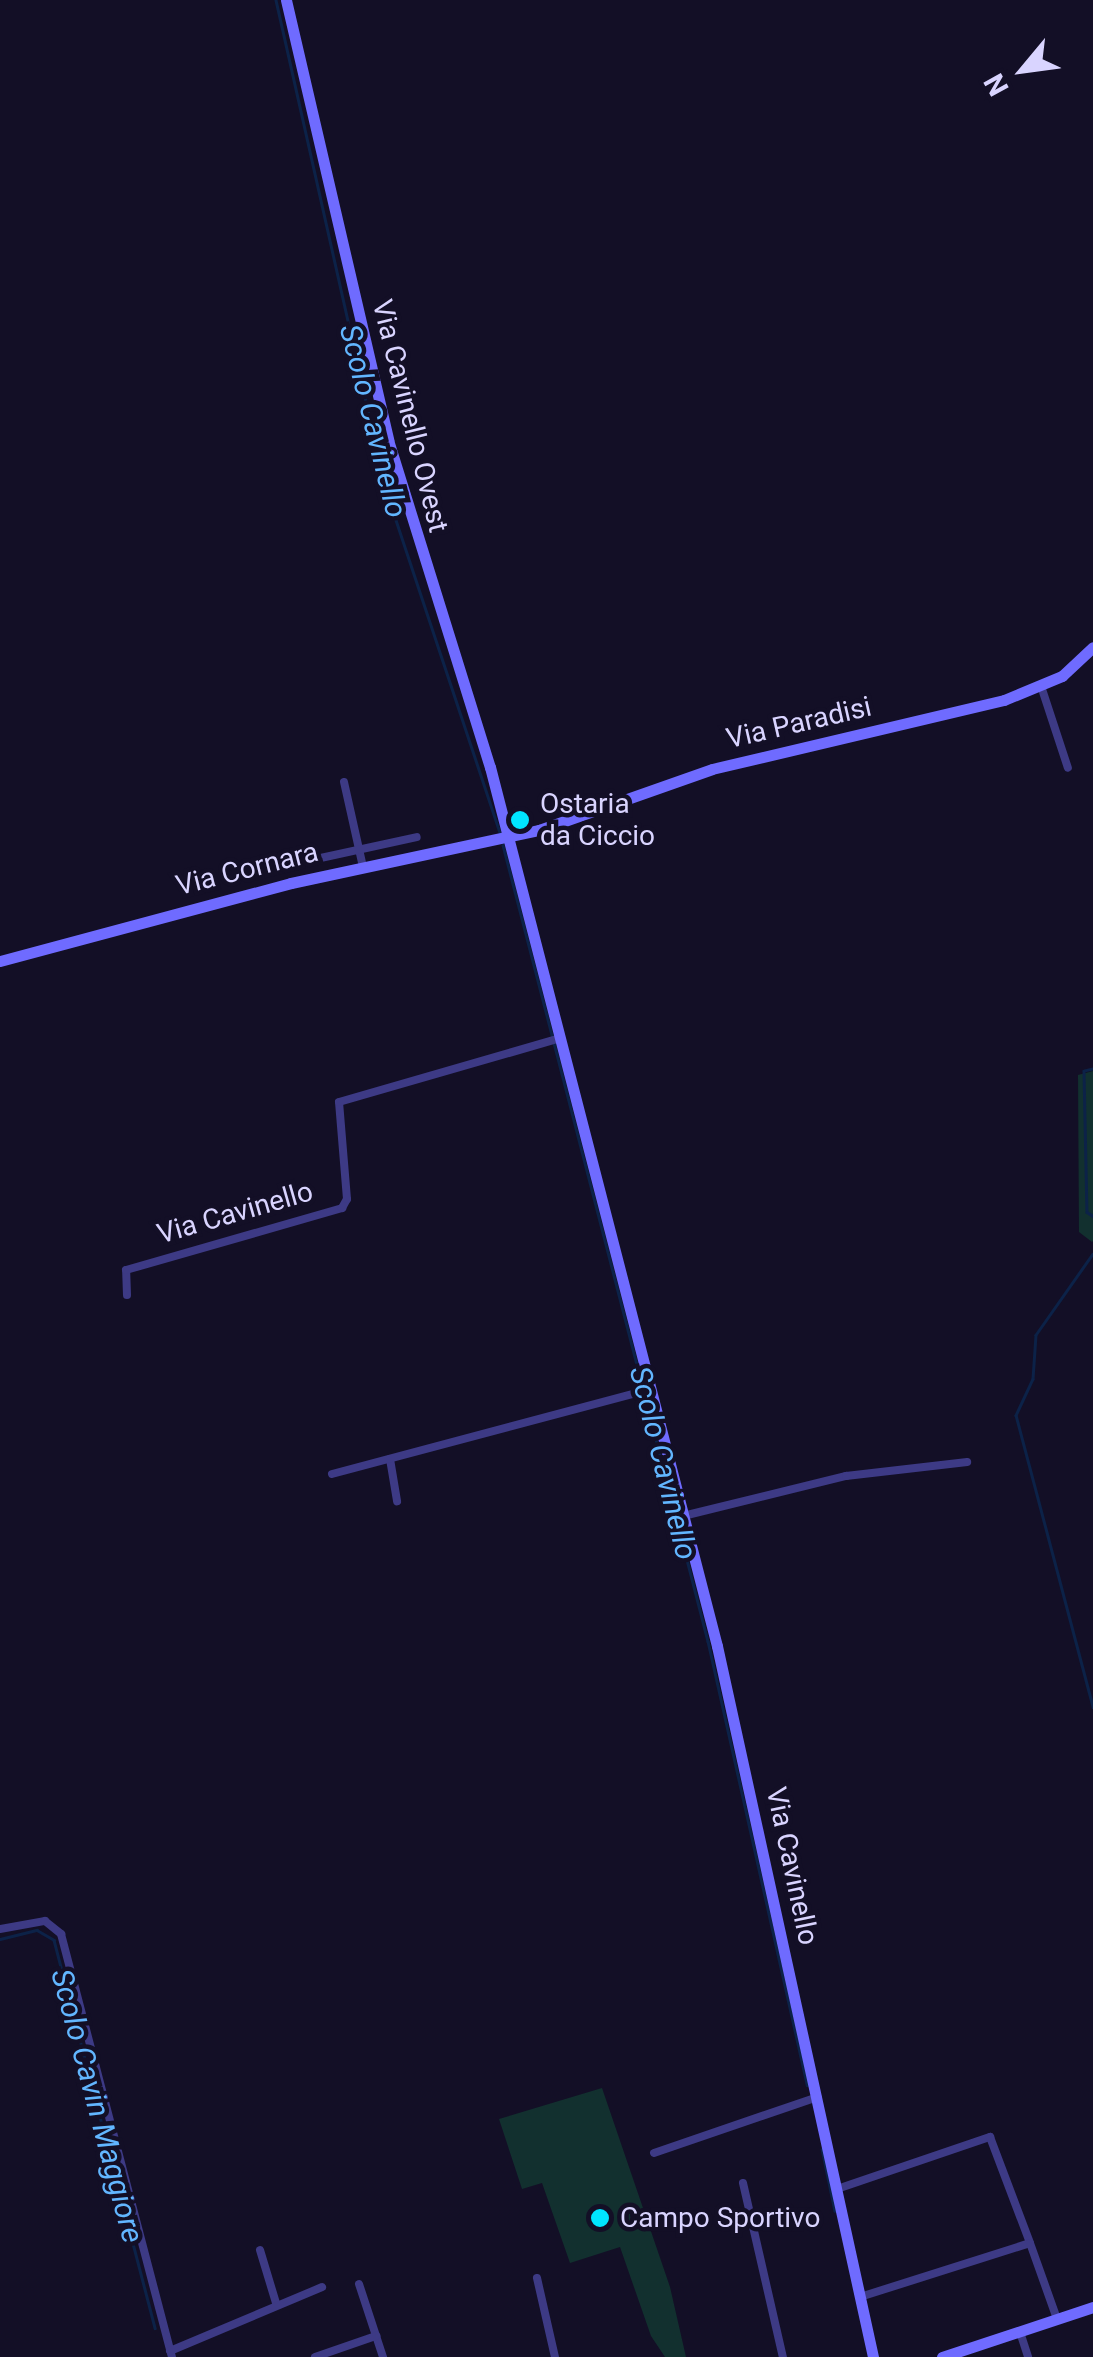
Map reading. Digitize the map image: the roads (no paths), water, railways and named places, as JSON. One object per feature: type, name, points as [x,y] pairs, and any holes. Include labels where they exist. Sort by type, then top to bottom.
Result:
[{"type":"street","name":"Via Cavinello Ovest","points":[[286,0],[388,440],[508,838]]},
{"type":"street","name":"Via Paradisi","points":[[508,838],[712,768],[1041,686],[1093,647]]},
{"type":"street","points":[[1041,686],[1068,768]]},
{"type":"street","points":[[344,782],[363,867]]},
{"type":"street","points":[[316,860],[417,837]]},
{"type":"street","name":"Via Cornara","points":[[0,961],[363,867],[508,838]]},
{"type":"street","name":"Via Cavinello","points":[[508,838],[646,1390],[683,1516],[818,2097],[873,2357]]},
{"type":"street","name":"Via Cavinello","points":[[127,1294],[126,1270],[342,1208],[348,1199],[340,1102],[556,1040]]},
{"type":"street","points":[[332,1474],[646,1390]]},
{"type":"street","points":[[390,1459],[396,1501]]},
{"type":"street","points":[[683,1516],[846,1476],[967,1462]]},
{"type":"street","points":[[0,1929],[45,1922],[61,1934],[171,2354],[276,2303],[322,2287]]},
{"type":"street","points":[[654,2153],[818,2097]]},
{"type":"street","points":[[837,2188],[990,2138],[1057,2319]]},
{"type":"street","points":[[743,2183],[783,2357]]},
{"type":"street","points":[[860,2298],[1030,2243]]},
{"type":"street","points":[[260,2250],[276,2303]]},
{"type":"street","points":[[537,2278],[555,2357]]},
{"type":"street","points":[[359,2284],[383,2357]]},
{"type":"street","points":[[942,2357],[971,2353],[1093,2307]]},
{"type":"street","points":[[1020,2332],[1028,2357]]},
{"type":"street","points":[[315,2357],[376,2336]]},
{"type":"waterway","name":"Scolo Cavinello","points":[[276,0],[386,490],[500,832]]},
{"type":"waterway","name":"Scolo Cavinello","points":[[503,845],[643,1388]]},
{"type":"waterway","points":[[1093,1069],[1084,1071],[1087,1212],[1093,1216]]},
{"type":"waterway","points":[[1093,1254],[1036,1335],[1033,1379],[1016,1415],[1093,1707]]},
{"type":"waterway","name":"Scolo Cavinello","points":[[645,1396],[708,1641],[807,2085]]},
{"type":"waterway","name":"Scolo Cavin Maggiore","points":[[0,1939],[37,1930],[54,1940],[155,2328]]},
{"type":"waterway","name":"Scolo Cavinello","points":[[822,2149],[835,2211]]},
{"type":"place","name":"Ostaria da Ciccio","points":[[520,820]]},
{"type":"place","name":"Campo Sportivo","points":[[600,2218]]}]
